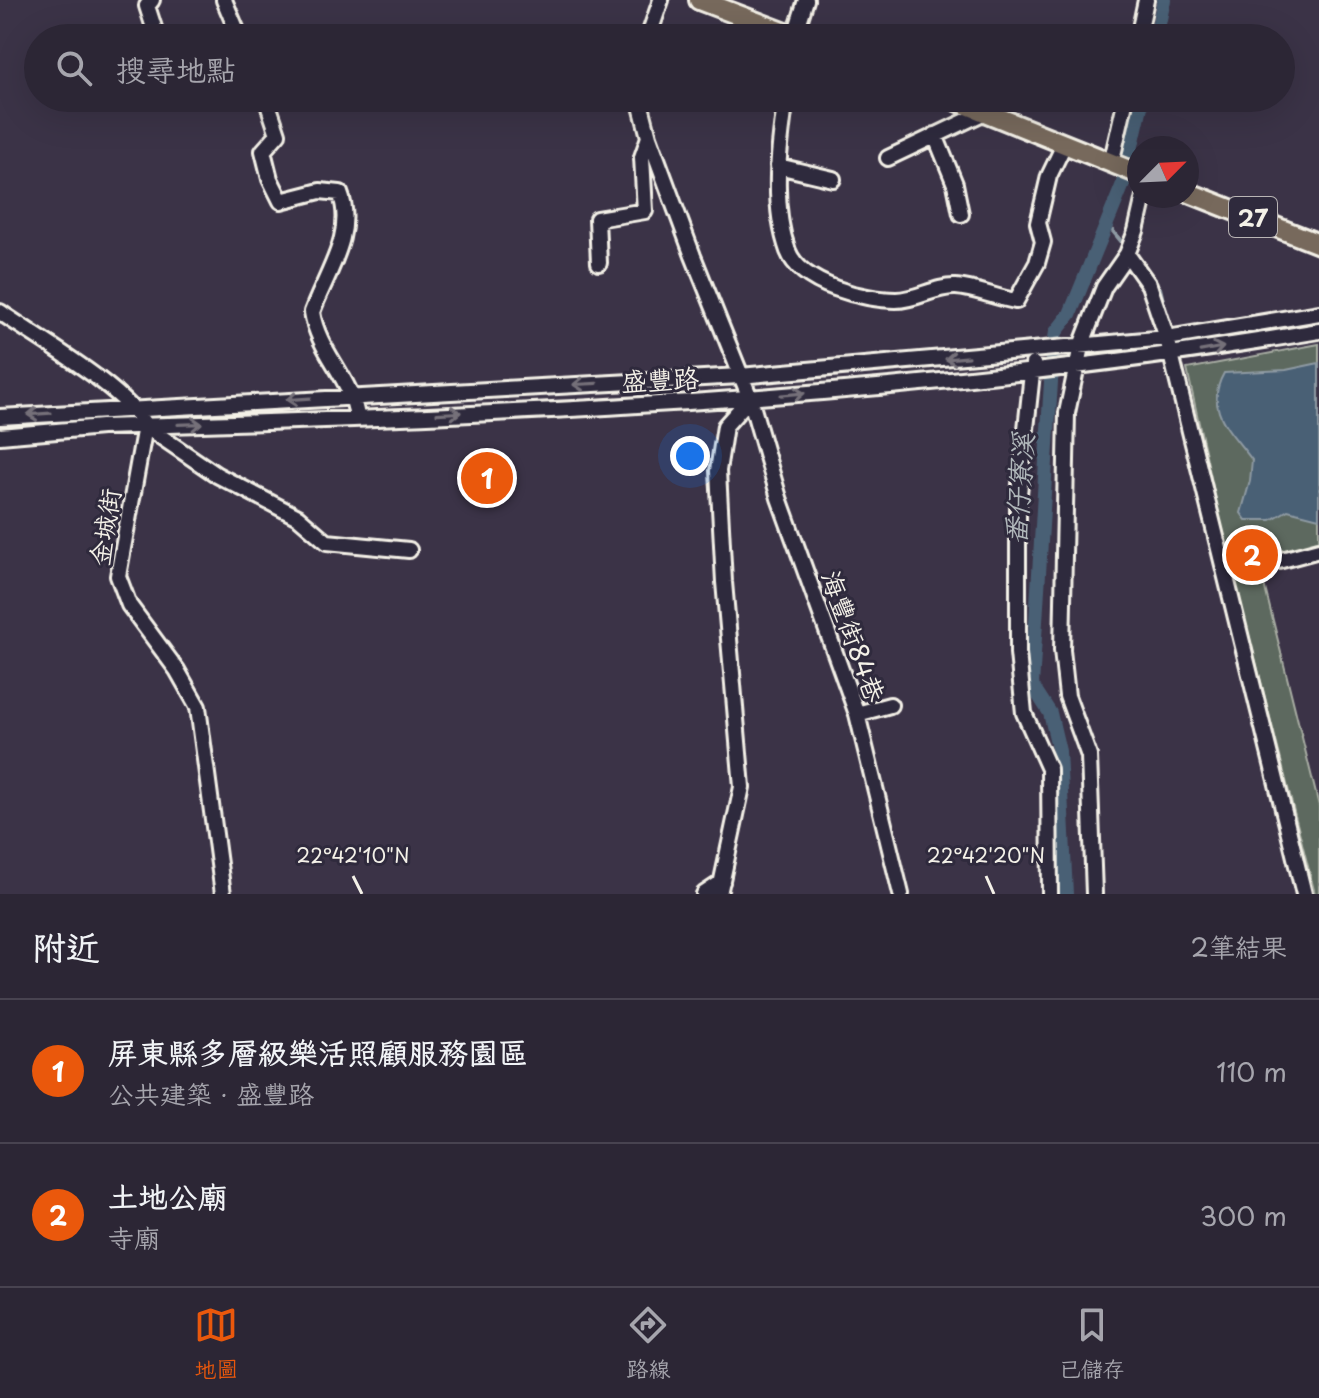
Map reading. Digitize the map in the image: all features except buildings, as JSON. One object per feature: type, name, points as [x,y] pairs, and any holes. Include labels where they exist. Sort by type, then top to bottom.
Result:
[{"type":"main road","points":[[699,0],[762,24]]},
{"type":"main road","points":[[985,112],[1127,170]]},
{"type":"main road","name":"27","points":[[1199,197],[1319,244]]},
{"type":"street","points":[[152,0],[147,6],[153,24]]},
{"type":"street","points":[[224,0],[234,24]]},
{"type":"street","points":[[653,24],[661,0]]},
{"type":"street","points":[[800,24],[806,0]]},
{"type":"street","points":[[1141,24],[1146,0]]},
{"type":"street","points":[[271,112],[278,134],[263,151],[281,201],[320,191],[340,193],[347,210],[345,235],[312,312],[327,356],[354,395],[357,417]]},
{"type":"street","name":"海豐街84巷","points":[[643,112],[649,137],[750,398],[779,498],[857,714],[901,894]]},
{"type":"street","points":[[784,112],[778,166],[780,206],[789,254],[812,276],[855,296],[912,299],[941,288],[958,287],[1016,301],[1037,263],[1043,242],[1038,223],[1045,192],[1064,145]]},
{"type":"street","points":[[888,158],[985,112]]},
{"type":"street","points":[[1111,164],[1123,112]]},
{"type":"street","points":[[935,135],[955,184],[961,214]]},
{"type":"street","name":"海豐街84巷","points":[[599,263],[597,219],[645,211],[642,157],[649,137]]},
{"type":"street","points":[[778,166],[833,179]]},
{"type":"street","points":[[1094,894],[1089,756],[1067,696],[1062,650],[1067,413],[1081,346],[1104,287],[1127,254],[1140,208]]},
{"type":"street","points":[[1127,254],[1149,285],[1167,338],[1304,894]]},
{"type":"street","points":[[0,312],[138,412],[145,426],[217,475],[298,517],[327,542],[409,550]]},
{"type":"street","name":"盛豐路","points":[[0,417],[97,410],[138,412],[354,395],[740,376],[1167,338],[1319,313]]},
{"type":"street","name":"盛豐路","points":[[0,436],[145,426],[750,398],[1170,356],[1319,331]]},
{"type":"street","points":[[1034,351],[1018,503],[1018,653],[1024,713],[1049,769],[1050,894]]},
{"type":"street","points":[[704,894],[721,888],[742,787],[718,471],[725,426],[750,398]]},
{"type":"street","name":"金城街","points":[[145,426],[118,576],[129,605],[177,670],[198,707],[223,894]]},
{"type":"street","points":[[1278,561],[1319,550]]},
{"type":"street","points":[[857,714],[890,705]]},
{"type":"green space","points":[[1319,344],[1319,543],[1274,555],[1245,546],[1241,557],[1259,564],[1319,806],[1319,894],[1315,894],[1224,537],[1187,369]]},
{"type":"water","points":[[1319,363],[1319,518],[1288,510],[1271,520],[1246,520],[1241,513],[1252,460],[1222,420],[1218,409],[1218,386],[1224,373],[1286,370]]},
{"type":"waterway","name":"番仔寮溪","points":[[1159,24],[1164,0]]},
{"type":"waterway","name":"番仔寮溪","points":[[1066,894],[1059,751],[1050,713],[1032,685],[1053,350],[1056,332],[1070,314],[1123,184],[1140,112]]},
{"type":"waterway","points":[[1107,224],[1125,246]]},
{"type":"waterway","points":[[1154,281],[1160,288],[1168,321]]},
{"type":"place","name":"屏東縣多層級樂活照顧服務園區","points":[[487,478]]},
{"type":"place","name":"土地公廟","points":[[1252,555]]}]
